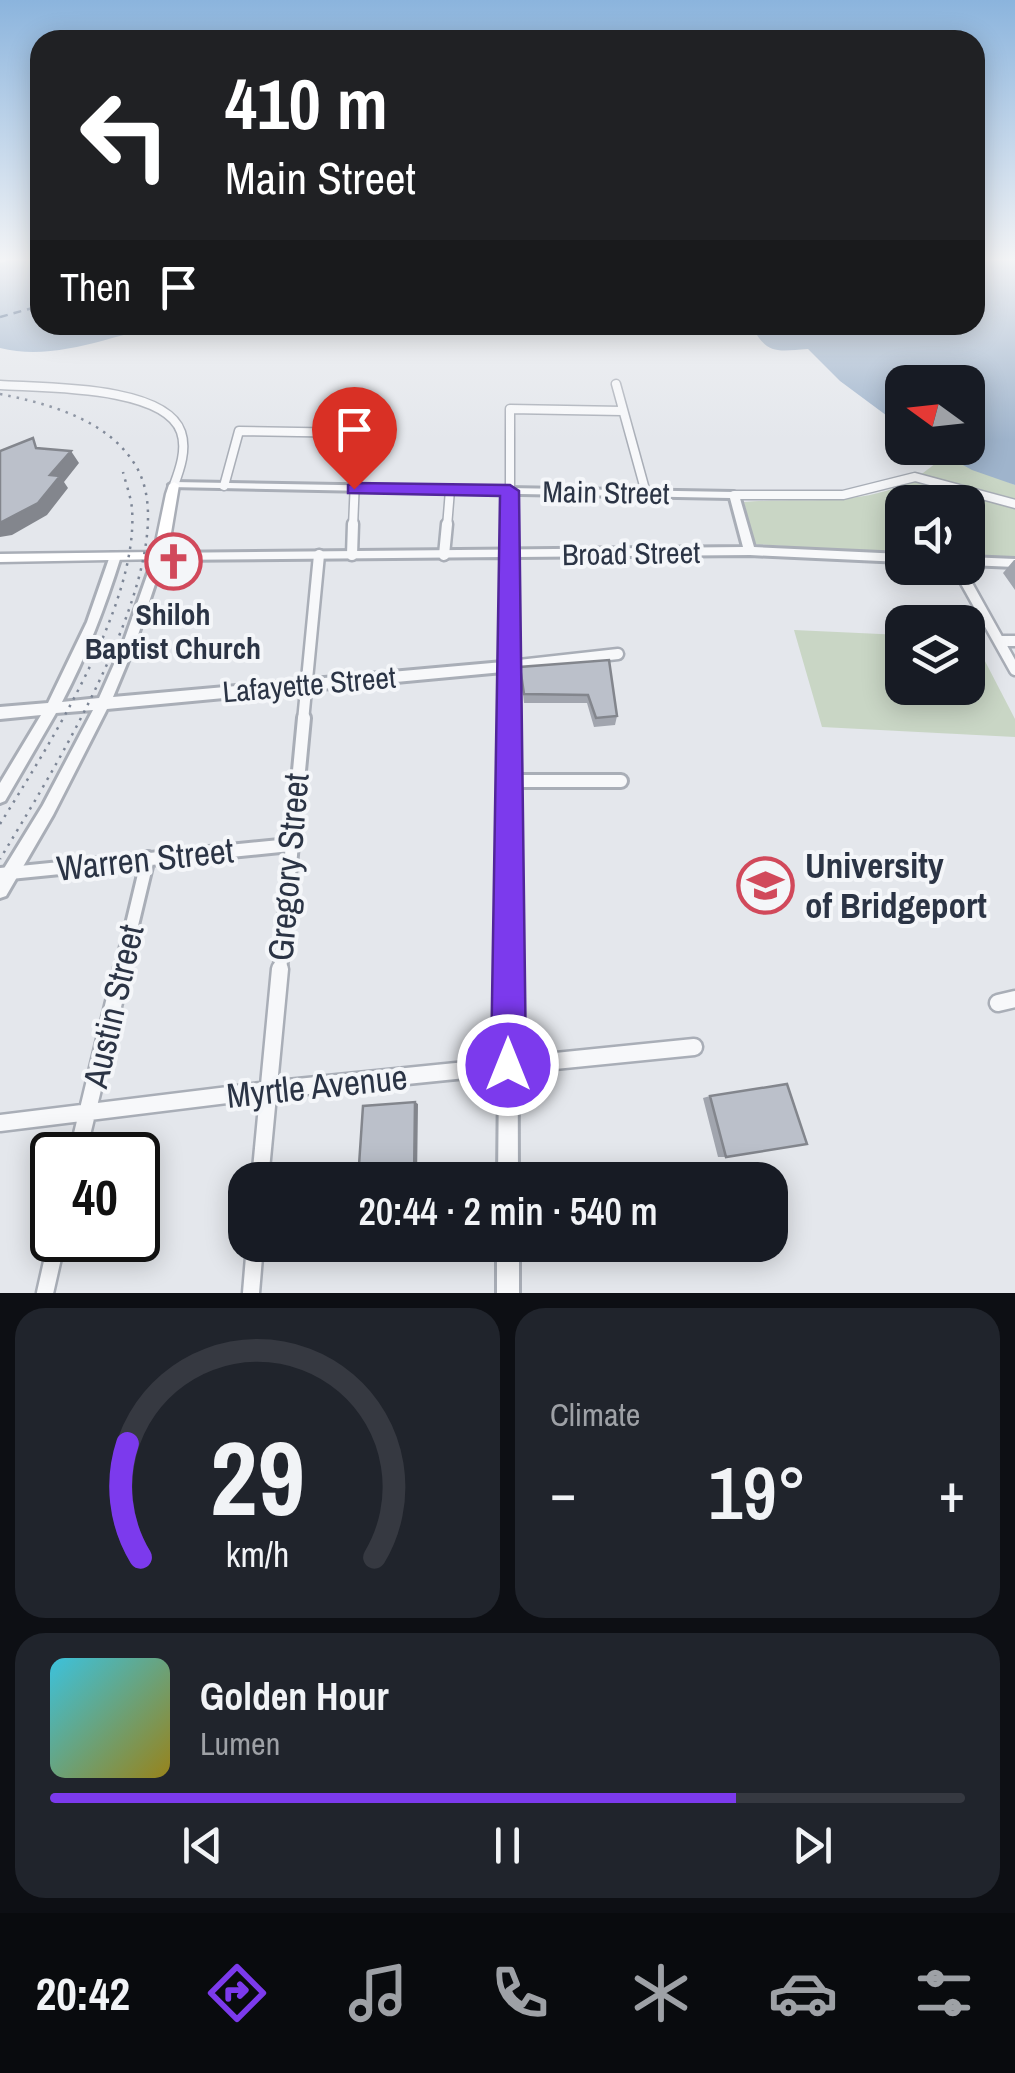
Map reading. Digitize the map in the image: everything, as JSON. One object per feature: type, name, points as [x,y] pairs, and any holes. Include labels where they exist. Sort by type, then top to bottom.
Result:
[{"type":"main road","points":[[159,556],[167,534],[168,505],[174,485]]},
{"type":"main road","name":"Broad Street","points":[[0,558],[159,556]]},
{"type":"street","points":[[616,384],[646,493]]},
{"type":"street","points":[[0,385],[120,396],[154,406],[179,426],[183,450],[174,485]]},
{"type":"street","points":[[508,1162],[510,409],[622,411]]},
{"type":"street","points":[[224,486],[239,431],[357,433],[352,555]]},
{"type":"street","name":"Main Street","points":[[174,485],[844,495],[915,477],[1015,504]]},
{"type":"street","points":[[444,554],[450,490]]},
{"type":"street","points":[[734,495],[750,551]]},
{"type":"street","name":"Broad Street","points":[[159,556],[750,551],[885,557]]},
{"type":"street","name":"Gregory Street","points":[[262,1162],[320,555]]},
{"type":"street","points":[[0,796],[54,708],[97,620],[115,556]]},
{"type":"street","points":[[0,890],[5,874],[105,704],[138,629],[159,556]]},
{"type":"street","points":[[985,562],[1015,563]]},
{"type":"street","points":[[968,585],[1015,670]]},
{"type":"street","points":[[999,641],[1015,641]]},
{"type":"street","name":"Lafayette Street","points":[[0,713],[618,654]]},
{"type":"street","points":[[509,781],[621,781]]},
{"type":"street","name":"Warren Street","points":[[5,874],[290,845]]},
{"type":"street","name":"Austin Street","points":[[82,1132],[148,858]]},
{"type":"street","points":[[998,1003],[1015,999]]},
{"type":"street","name":"Myrtle Avenue","points":[[0,1123],[268,1090],[694,1047]]},
{"type":"street","points":[[45,1293],[53,1262]]},
{"type":"street","points":[[250,1293],[253,1262]]},
{"type":"street","points":[[508,1262],[508,1293]]},
{"type":"green space","points":[[934,465],[966,465],[1015,485],[1015,558],[985,557],[985,485],[901,485]]},
{"type":"green space","points":[[885,491],[885,553],[754,544],[744,502],[853,498]]},
{"type":"green space","points":[[794,630],[885,634],[885,705],[985,705],[985,661],[1015,719],[1015,737],[822,727]]},
{"type":"water","points":[[0,319],[30,319],[30,335],[126,335],[43,352],[0,348]]},
{"type":"water","points":[[985,319],[1015,319],[1015,485],[963,465],[985,465],[985,365],[885,365],[885,414],[840,381],[808,349],[770,348],[758,335],[985,335]]},
{"type":"building","points":[[33,438],[36,448],[71,451],[50,475],[60,476],[38,503],[0,523],[0,451]]},
{"type":"building","points":[[609,660],[617,716],[596,718],[588,695],[524,694],[520,667]]},
{"type":"building","points":[[787,1084],[807,1144],[726,1157],[710,1096]]},
{"type":"building","points":[[415,1102],[414,1162],[359,1162],[363,1106]]},
{"type":"railway","points":[[0,394],[58,409],[111,438],[137,468],[148,507],[144,556],[129,610],[106,667],[49,777],[0,859]]},
{"type":"railway","points":[[0,824],[65,715],[106,630],[130,547],[132,509],[123,472]]},
{"type":"place","name":"Shiloh Baptist Church","points":[[173,561]]},
{"type":"place","name":"University of Bridgeport","points":[[766,885]]},
{"type":"route","points":[[354,489],[510,491],[508,1065]]}]
